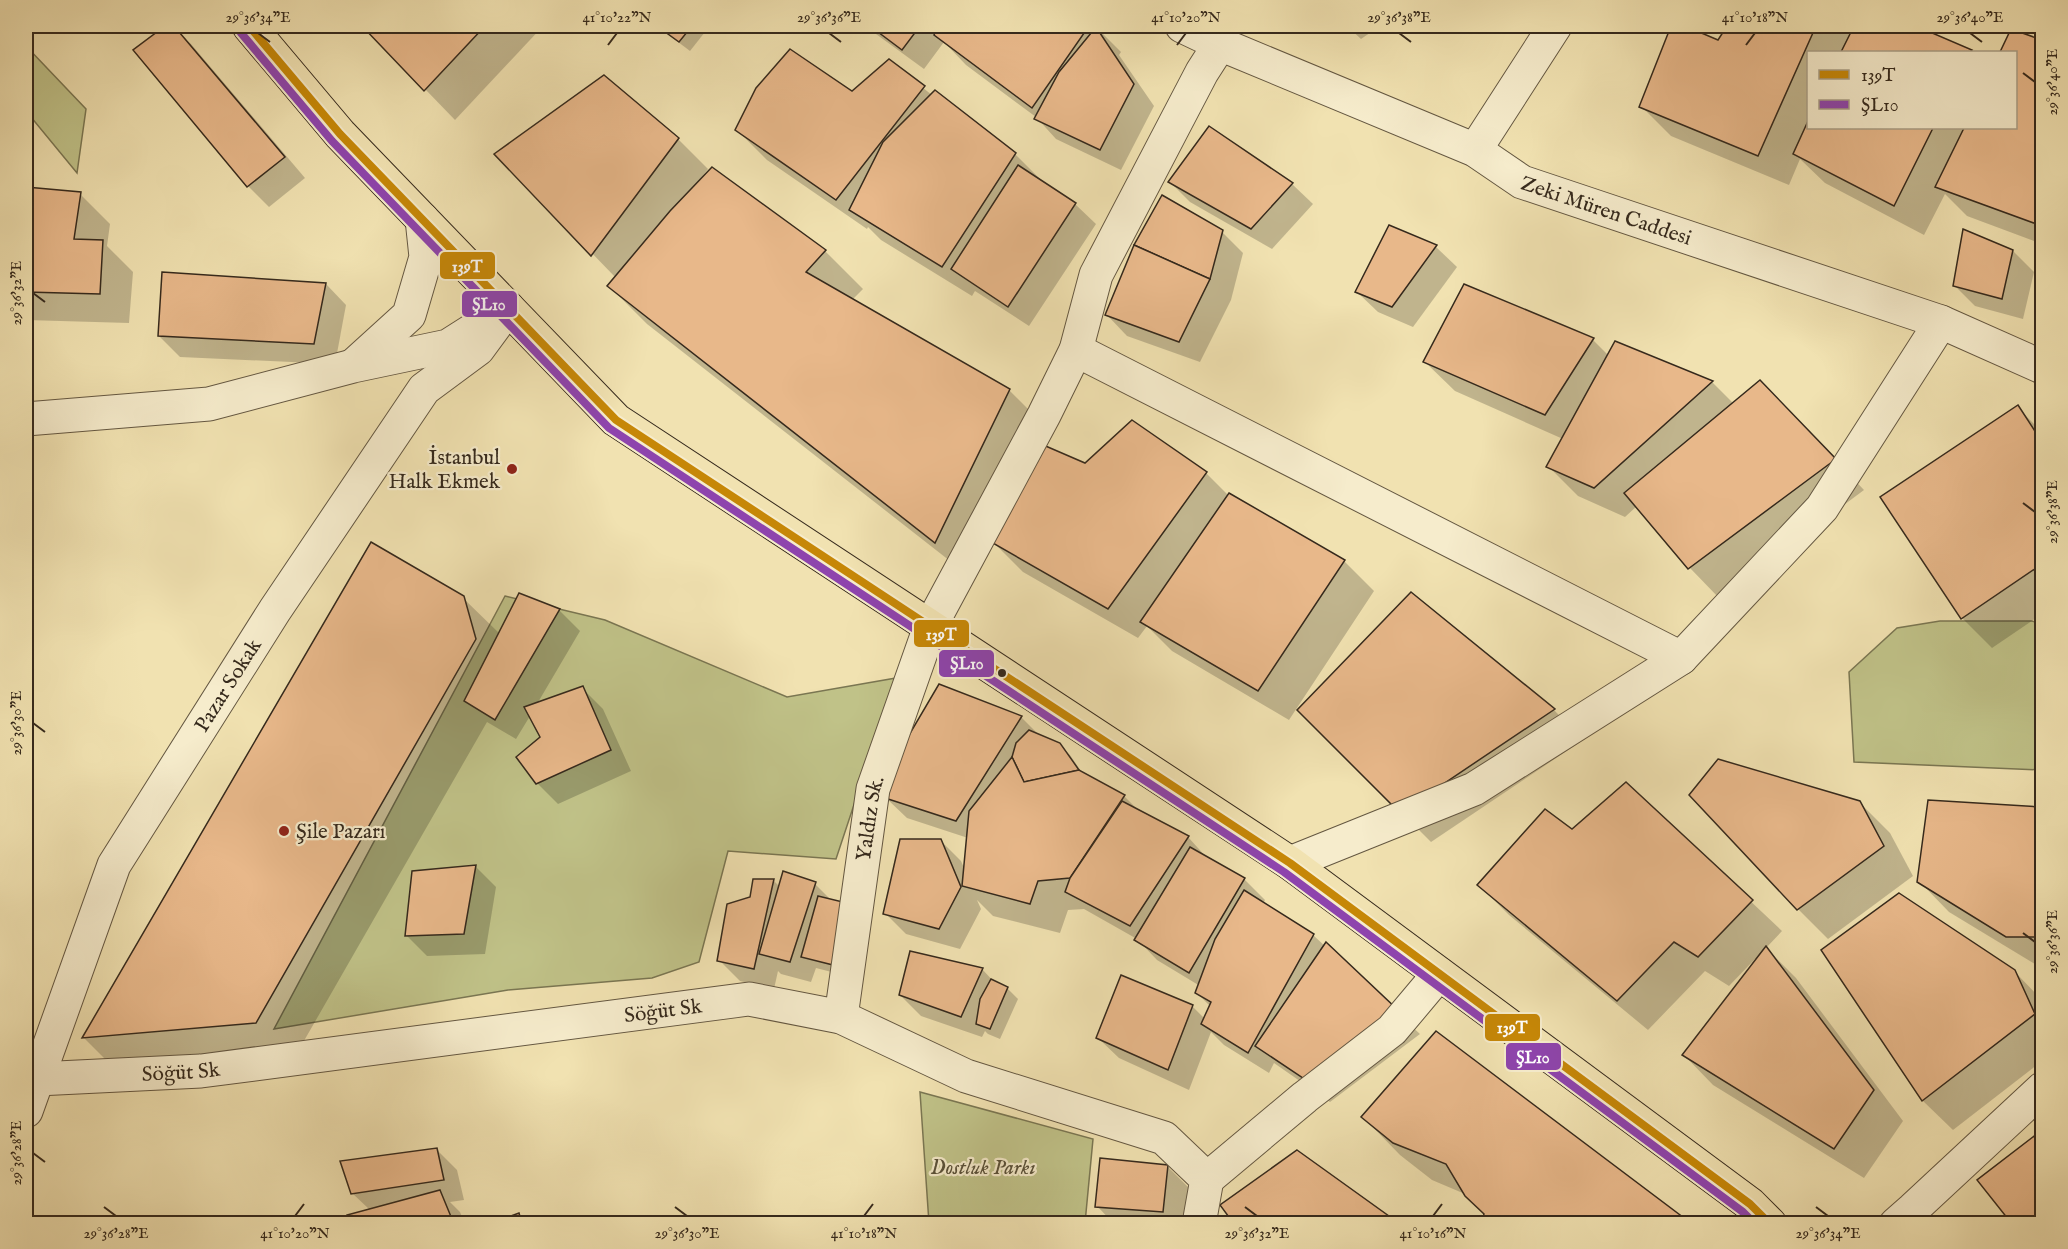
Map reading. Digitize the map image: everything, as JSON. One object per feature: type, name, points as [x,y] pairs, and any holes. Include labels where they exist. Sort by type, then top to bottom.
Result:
[{"type":"main road","points":[[249,26],[340,134],[616,420],[1290,863],[1750,1204],[1770,1224]]},
{"type":"street","name":"Zeki Müren Caddesi","points":[[1182,26],[1213,35],[1475,150],[1522,182],[1941,322],[2043,367]]},
{"type":"street","points":[[1475,150],[1556,26]]},
{"type":"street","name":"Yaldız Sk.","points":[[841,1017],[873,789],[930,627],[1044,415],[1076,350],[1096,276],[1203,72],[1213,35]]},
{"type":"street","points":[[353,366],[409,315],[426,257],[422,219]]},
{"type":"street","points":[[26,419],[209,404],[353,366],[448,346],[508,308]]},
{"type":"street","name":"Pazar Sokak","points":[[26,1111],[114,865],[276,610],[424,389],[478,349],[508,308]]},
{"type":"street","points":[[1290,863],[1474,789],[1681,658],[1822,508],[1941,322]]},
{"type":"street","points":[[1076,350],[1681,658]]},
{"type":"street","points":[[1199,1224],[1207,1179],[1305,1097],[1392,1030],[1439,974]]},
{"type":"street","name":"Söğüt Sk","points":[[37,1079],[201,1071],[748,999],[841,1017],[966,1076],[1164,1138],[1207,1179]]},
{"type":"street","points":[[1896,1224],[2043,1089]]},
{"type":"green space","points":[[26,46],[86,109],[77,173],[26,111]]},
{"type":"green space","points":[[505,596],[605,620],[787,697],[896,678],[836,859],[728,851],[699,962],[652,978],[508,990],[274,1029]]},
{"type":"green space","points":[[1940,621],[2042,623],[2042,770],[1854,762],[1849,672],[1897,628]]},
{"type":"green space","name":"Dostluk Parkı","points":[[920,1092],[1093,1139],[1085,1223],[929,1223]]},
{"type":"building","points":[[165,26],[174,26],[285,157],[247,187],[133,50]]},
{"type":"building","points":[[362,26],[485,26],[424,91]]},
{"type":"building","points":[[657,26],[692,26],[679,42]]},
{"type":"building","points":[[870,26],[920,26],[902,50]]},
{"type":"building","points":[[938,26],[1089,26],[1032,108],[934,35]]},
{"type":"building","points":[[1671,26],[1685,26],[1718,40],[1727,26],[1816,26],[1758,156],[1639,107]]},
{"type":"building","points":[[1854,26],[1916,26],[1972,50],[1971,51],[1842,51]]},
{"type":"building","points":[[1096,27],[1134,84],[1100,150],[1034,119],[1059,72]]},
{"type":"building","points":[[2011,29],[2042,40],[2042,226],[1935,187],[1964,129],[2017,129],[2017,51],[2000,51]]},
{"type":"building","points":[[790,49],[852,91],[889,59],[925,86],[836,200],[735,130],[756,88]]},
{"type":"building","points":[[604,75],[679,138],[591,256],[494,154]]},
{"type":"building","points":[[935,90],[1016,153],[942,267],[849,210],[883,142]]},
{"type":"building","points":[[1807,123],[1807,129],[1932,129],[1894,206],[1793,154]]},
{"type":"building","points":[[1209,126],[1293,183],[1251,229],[1168,182]]},
{"type":"building","points":[[1018,165],[1076,203],[1008,307],[951,269]]},
{"type":"building","points":[[712,167],[826,250],[806,272],[1010,389],[935,543],[607,286],[670,211]]},
{"type":"building","points":[[26,187],[81,192],[74,239],[103,240],[100,294],[26,292]]},
{"type":"building","points":[[1162,195],[1223,230],[1210,279],[1134,245]]},
{"type":"building","points":[[1389,225],[1437,245],[1392,307],[1355,292]]},
{"type":"building","points":[[1963,229],[2013,250],[2002,299],[1953,286]]},
{"type":"building","points":[[1134,245],[1210,279],[1179,342],[1105,315]]},
{"type":"building","points":[[162,272],[326,283],[314,344],[158,336]]},
{"type":"building","points":[[1464,284],[1594,338],[1545,415],[1423,362]]},
{"type":"building","points":[[1615,341],[1713,381],[1594,488],[1546,467]]},
{"type":"building","points":[[1760,380],[1836,459],[1688,569],[1624,493]]},
{"type":"building","points":[[2018,405],[2042,442],[2042,564],[1961,619],[1880,497]]},
{"type":"building","points":[[1132,420],[1207,472],[1108,609],[991,542],[1041,444],[1085,463]]},
{"type":"building","points":[[1229,493],[1345,560],[1258,691],[1140,622]]},
{"type":"building","name":"Şile Pazarı","points":[[371,542],[464,596],[476,639],[256,1023],[82,1038]]},
{"type":"building","points":[[1411,592],[1555,709],[1400,813],[1297,710]]},
{"type":"building","points":[[519,593],[560,609],[495,720],[464,701]]},
{"type":"building","points":[[939,684],[1022,716],[956,821],[885,798],[909,735]]},
{"type":"building","points":[[583,686],[611,750],[536,784],[516,757],[540,737],[524,707]]},
{"type":"building","points":[[1029,730],[1060,743],[1079,770],[1024,782],[1012,757],[1016,743]]},
{"type":"building","points":[[1012,757],[1024,782],[1079,770],[1125,795],[1070,878],[1038,881],[1030,904],[962,886],[969,811]]},
{"type":"building","points":[[1718,759],[1860,801],[1884,846],[1797,910],[1689,795]]},
{"type":"building","points":[[1626,782],[1753,900],[1698,957],[1674,942],[1617,1001],[1477,885],[1545,809],[1572,829]]},
{"type":"building","points":[[1928,800],[2042,807],[2042,937],[2006,937],[1917,882]]},
{"type":"building","points":[[1122,801],[1189,836],[1130,926],[1065,892],[1070,878]]},
{"type":"building","points":[[900,839],[941,839],[961,887],[939,929],[883,914]]},
{"type":"building","points":[[1190,847],[1245,878],[1189,973],[1134,940]]},
{"type":"building","points":[[476,865],[464,934],[405,936],[412,871]]},
{"type":"building","points":[[783,871],[816,882],[790,962],[759,954]]},
{"type":"building","points":[[753,879],[774,879],[754,969],[717,961],[727,904],[750,897]]},
{"type":"building","points":[[1244,890],[1314,934],[1248,1053],[1201,1024],[1211,1002],[1195,993],[1215,939]]},
{"type":"building","points":[[1899,893],[2015,970],[2035,1014],[1922,1101],[1821,950]]},
{"type":"building","points":[[818,896],[847,903],[837,966],[801,957]]},
{"type":"building","points":[[1326,942],[1400,1012],[1309,1082],[1255,1046]]},
{"type":"building","points":[[1766,946],[1874,1090],[1834,1149],[1682,1055]]},
{"type":"building","points":[[910,951],[983,968],[961,1017],[899,995]]},
{"type":"building","points":[[1121,975],[1193,1005],[1168,1070],[1096,1038]]},
{"type":"building","points":[[991,979],[1008,987],[990,1029],[976,1024],[980,999]]},
{"type":"building","points":[[1436,1031],[1692,1224],[1481,1224],[1484,1214],[1465,1196],[1446,1164],[1393,1143],[1361,1117]]},
{"type":"building","points":[[2042,1130],[2042,1218],[2008,1219],[1977,1180]]},
{"type":"building","points":[[437,1148],[444,1180],[351,1194],[340,1161]]},
{"type":"building","points":[[1297,1150],[1400,1224],[1234,1224],[1220,1205]]},
{"type":"building","points":[[1100,1158],[1168,1165],[1163,1212],[1095,1207]]},
{"type":"building","points":[[440,1190],[454,1224],[350,1224],[347,1215]]},
{"type":"building","points":[[519,1213],[522,1224],[490,1224]]},
{"type":"transit line","name":"139T","points":[[249,26],[340,134],[616,420],[1290,863],[1750,1204],[1770,1224]]},
{"type":"transit line","name":"ŞL10","points":[[241,33],[332,141],[609,428],[1284,872],[1743,1212],[1755,1224]]},
{"type":"place","name":"İstanbul Halk Ekmek","points":[[512,469]]},
{"type":"place","name":"Şile Pazarı","points":[[284,831]]}]
